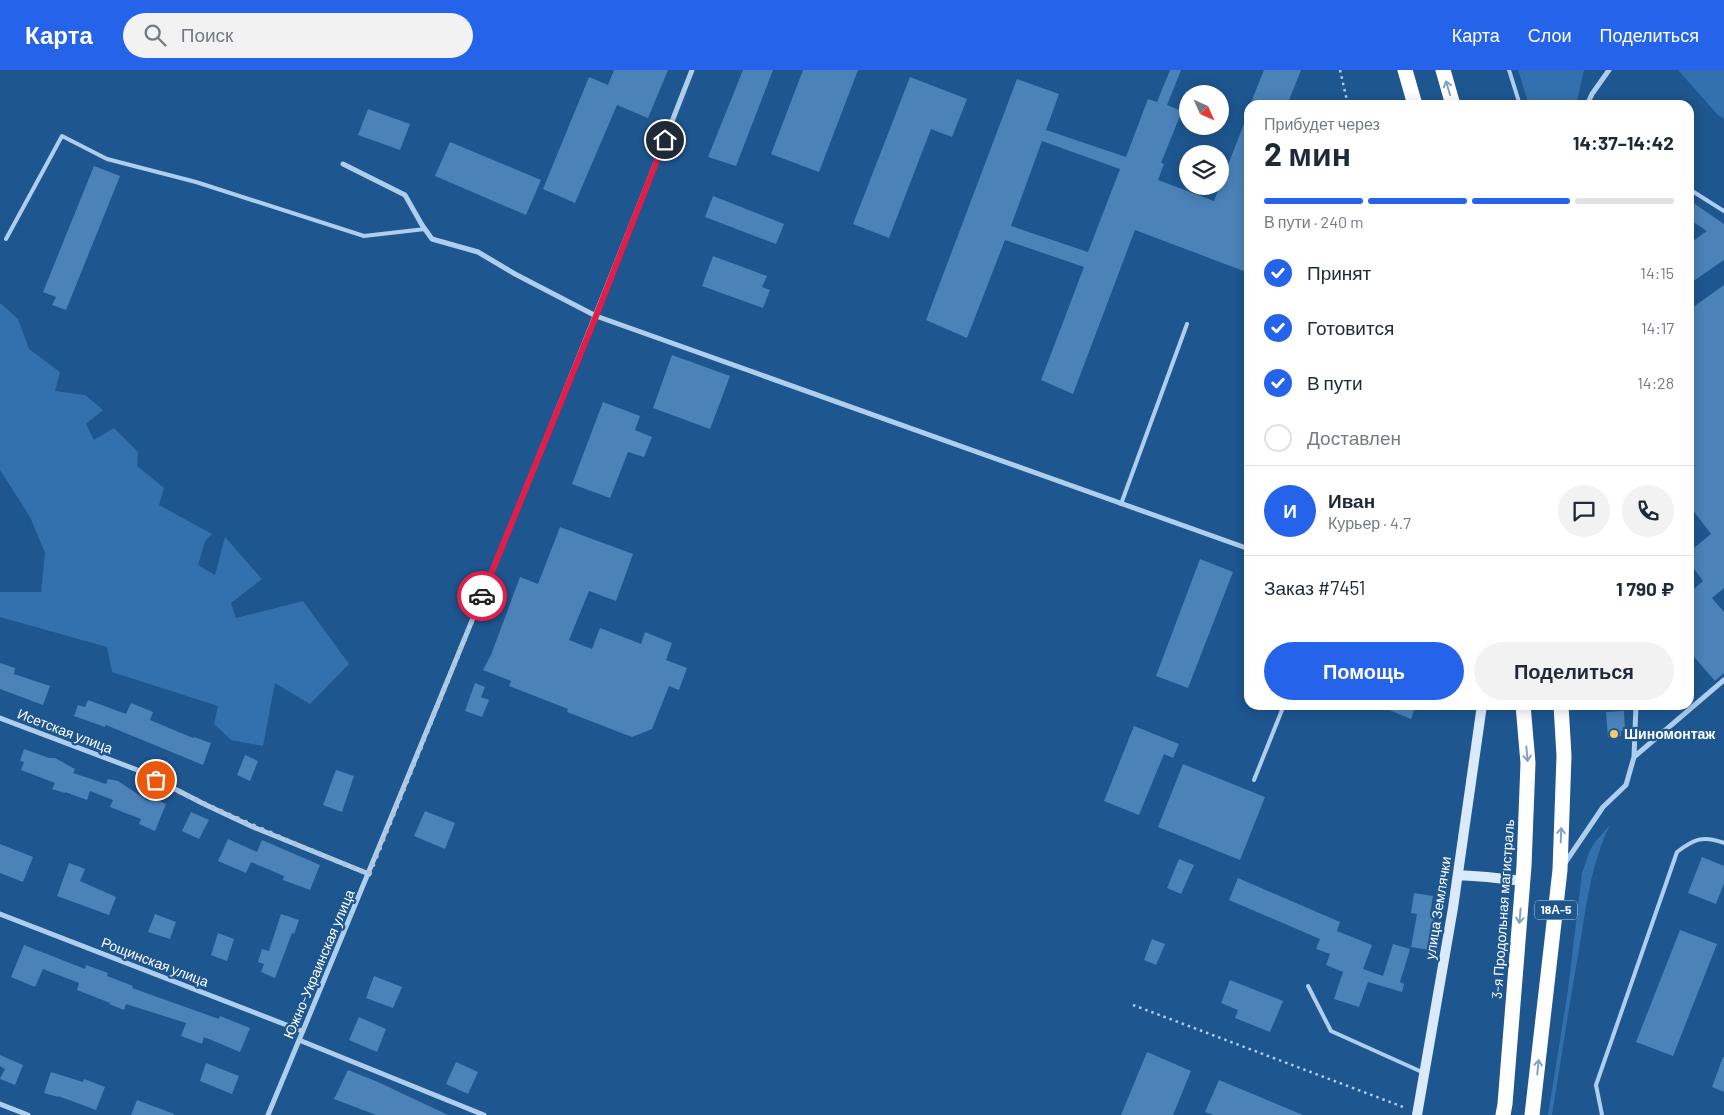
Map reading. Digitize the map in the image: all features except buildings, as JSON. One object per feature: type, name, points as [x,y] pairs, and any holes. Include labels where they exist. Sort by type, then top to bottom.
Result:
[{"type":"highway","points":[[1405,70],[1414,100]]},
{"type":"highway","points":[[1443,70],[1452,100]]},
{"type":"highway","name":"3-я Продольная магистраль","points":[[1503,1115],[1523,882],[1528,763],[1523,710]]},
{"type":"highway","name":"18А-5","points":[[1532,1115],[1560,870],[1564,756],[1561,710]]},
{"type":"street","name":"Южно-Украинская улица","points":[[268,1115],[369,874],[596,316],[692,70]]},
{"type":"street","points":[[1589,100],[1609,70]]},
{"type":"street","points":[[343,164],[405,195],[432,239],[478,252],[515,274],[596,316],[1244,547]]},
{"type":"street","points":[[1694,706],[1724,680]]},
{"type":"street","name":"улица Землячки","points":[[1417,1114],[1458,875],[1481,710]]},
{"type":"street","points":[[1560,870],[1603,807],[1626,785],[1634,757],[1636,710]]},
{"type":"street","points":[[1634,757],[1689,710]]},
{"type":"street","name":"Исетская улица","points":[[0,718],[140,771],[253,827],[369,874]]},
{"type":"street","points":[[1458,875],[1523,882]]},
{"type":"street","name":"Рощинская улица","points":[[0,914],[302,1030]]},
{"type":"street","points":[[299,1040],[484,1115]]},
{"type":"street","points":[[0,1104],[28,1115]]},
{"type":"lane","points":[[1509,70],[1518,100]]},
{"type":"lane","points":[[6,239],[62,136],[107,159],[196,182],[364,236],[425,229]]},
{"type":"lane","points":[[1694,192],[1724,211]]},
{"type":"lane","points":[[1121,504],[1187,324]]},
{"type":"lane","points":[[1254,780],[1282,710]]},
{"type":"lane","points":[[1602,1115],[1596,1085],[1677,852],[1692,841],[1712,838],[1724,843]]},
{"type":"lane","points":[[1308,986],[1331,1031],[1424,1072]]},
{"type":"path","points":[[1340,70],[1347,100]]},
{"type":"path","points":[[1133,1005],[1417,1114]]},
{"type":"shaded area","points":[[1518,70],[1584,70],[1577,100],[1527,100]]},
{"type":"shaded area","points":[[1678,70],[1724,70],[1724,119],[1717,114]]},
{"type":"shaded area","points":[[0,303],[18,319],[29,349],[60,372],[55,391],[85,395],[103,410],[86,424],[94,440],[114,428],[138,452],[137,466],[164,488],[159,505],[212,534],[205,541],[198,565],[215,575],[225,537],[262,579],[231,603],[236,618],[303,601],[349,664],[310,704],[275,683],[263,746],[231,740],[214,724],[218,706],[112,672],[107,647],[0,617],[0,592],[41,592],[45,553],[30,517],[0,470]]},
{"type":"shaded area","points":[[1610,825],[1598,855],[1590,886],[1552,1115],[1548,1115],[1568,990],[1582,873],[1590,850]]},
{"type":"way so far","points":[[156,780],[253,827],[369,874],[482,596]]},
{"type":"place","name":"Шиномонтаж","points":[[1614,734]]},
{"type":"route","points":[[482,596],[596,316],[665,140]]}]
